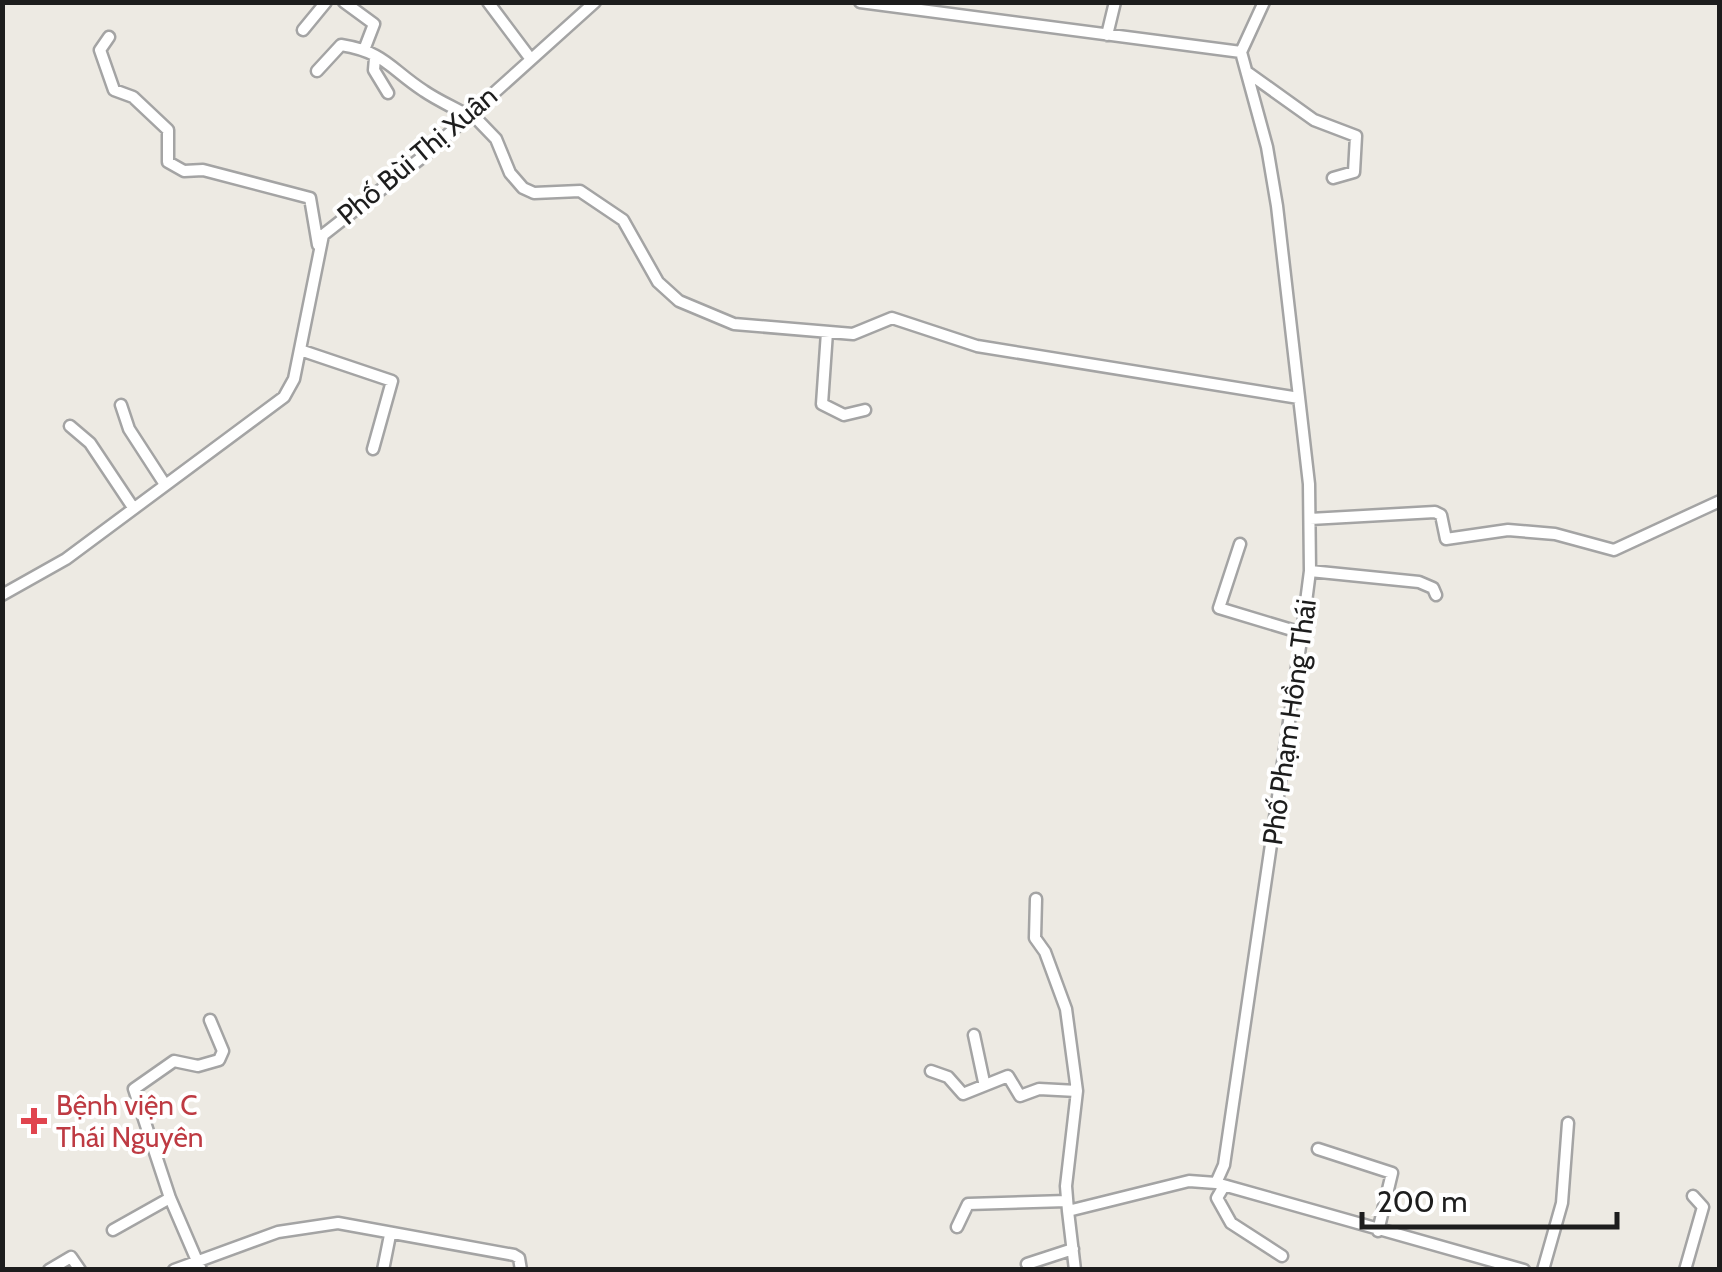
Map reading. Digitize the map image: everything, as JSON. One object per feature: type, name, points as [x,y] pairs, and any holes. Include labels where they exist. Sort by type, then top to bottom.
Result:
[{"type":"street","points":[[303,30],[326,2]]},
{"type":"street","points":[[344,2],[374,24],[364,50]]},
{"type":"street","points":[[488,2],[530,58]]},
{"type":"street","name":"Phố Bùi Thị Xuân","points":[[2,595],[66,559],[132,506],[284,397],[294,379],[318,246],[328,230],[425,155],[595,2]]},
{"type":"street","points":[[860,2],[927,7],[1241,52],[1264,2]]},
{"type":"street","points":[[1106,34],[1116,2]]},
{"type":"street","points":[[109,37],[100,50],[114,90],[134,97],[168,130],[172,165],[310,198],[318,246]]},
{"type":"street","points":[[317,72],[341,45],[391,61],[419,88],[468,114],[496,138],[515,182],[534,192],[580,191],[623,220],[658,282],[679,302],[734,324],[860,333],[892,318],[985,348],[1299,398]]},
{"type":"street","name":"Phố Phạm Hồng Thái","points":[[1220,1184],[1228,1154],[1310,571],[1310,520],[1299,398],[1268,146],[1241,52]]},
{"type":"street","points":[[375,58],[376,74],[388,93]]},
{"type":"street","points":[[1246,71],[1314,120],[1356,136],[1354,172],[1333,178]]},
{"type":"street","points":[[827,332],[822,404],[844,415],[864,410]]},
{"type":"street","points":[[300,347],[392,380],[373,449]]},
{"type":"street","points":[[120,405],[129,429],[164,484]]},
{"type":"street","points":[[70,426],[90,442],[132,506]]},
{"type":"street","points":[[1310,520],[1435,512],[1441,515],[1446,539],[1508,530],[1555,534],[1614,550],[1720,501]]},
{"type":"street","points":[[1240,544],[1219,608],[1302,633]]},
{"type":"street","points":[[1310,571],[1419,582],[1436,595]]},
{"type":"street","points":[[1036,900],[1034,938],[1045,952],[1066,1009],[1077,1091],[1068,1206],[1076,1270]]},
{"type":"street","points":[[199,1264],[170,1198],[134,1089],[169,1062],[198,1066],[221,1058],[223,1051],[210,1020]]},
{"type":"street","points":[[974,1034],[984,1082]]},
{"type":"street","points":[[931,1071],[948,1077],[963,1094],[984,1082],[1011,1076],[1020,1096],[1039,1088],[1077,1091]]},
{"type":"street","points":[[1544,1270],[1562,1203],[1568,1123]]},
{"type":"street","points":[[1318,1150],[1392,1173],[1378,1231]]},
{"type":"street","points":[[958,1227],[968,1204],[1068,1206],[1189,1180],[1220,1184],[1524,1270]]},
{"type":"street","points":[[1220,1184],[1217,1198],[1232,1223],[1282,1256]]},
{"type":"street","points":[[1686,1270],[1703,1207],[1693,1196]]},
{"type":"street","points":[[113,1230],[170,1198]]},
{"type":"street","points":[[174,1270],[310,1224],[347,1224],[390,1236],[514,1255],[519,1258],[521,1270]]},
{"type":"street","points":[[383,1270],[390,1236]]},
{"type":"street","points":[[1027,1264],[1073,1249]]},
{"type":"street","points":[[49,1270],[71,1257],[80,1270]]},
{"type":"place","name":"Bệnh viện C Thái Nguyên","points":[[34,1121]]}]
